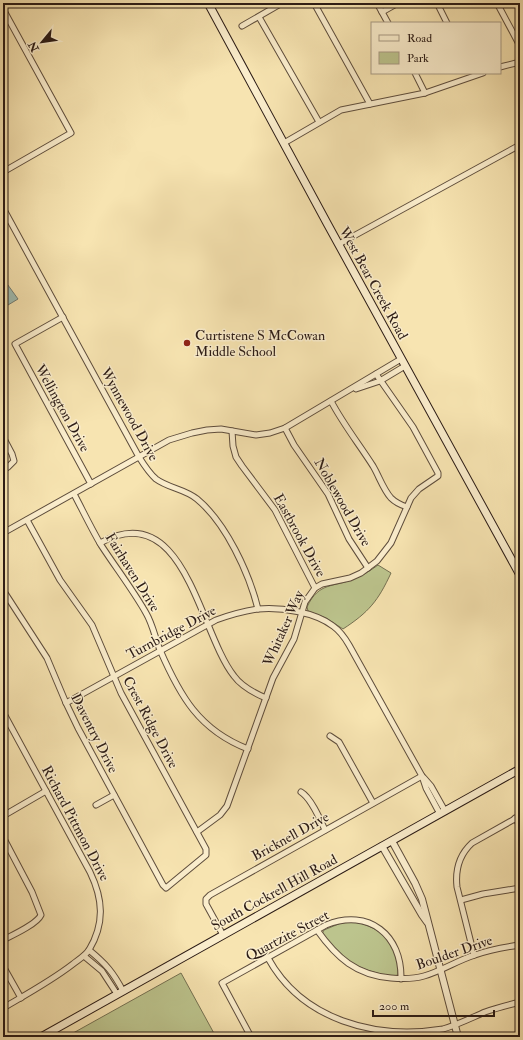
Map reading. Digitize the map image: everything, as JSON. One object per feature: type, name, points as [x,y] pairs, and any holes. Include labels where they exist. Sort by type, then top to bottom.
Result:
[{"type":"main road","name":"West Bear Creek Road","points":[[208,3],[520,575]]},
{"type":"main road","name":"South Cockrell Hill Road","points":[[41,1037],[520,769]]},
{"type":"street","points":[[242,26],[282,3]]},
{"type":"street","points":[[314,3],[370,104]]},
{"type":"street","points":[[377,3],[387,22]]},
{"type":"street","points":[[382,12],[398,3]]},
{"type":"street","points":[[437,3],[447,22]]},
{"type":"street","points":[[497,3],[520,46]]},
{"type":"street","points":[[3,9],[71,133],[3,172]]},
{"type":"street","points":[[259,17],[319,122]]},
{"type":"street","points":[[501,67],[520,62]]},
{"type":"street","points":[[416,74],[425,93]]},
{"type":"street","points":[[284,143],[341,110],[425,93],[475,74]]},
{"type":"street","points":[[339,244],[518,146]]},
{"type":"street","name":"Wynnewood Drive","points":[[3,208],[147,470],[157,480],[196,498],[221,526],[244,569],[258,609]]},
{"type":"street","name":"Wellington Drive","points":[[63,317],[15,344],[91,484]]},
{"type":"street","points":[[3,534],[169,440],[192,433],[221,429],[263,434],[285,428],[376,374],[403,362]]},
{"type":"street","points":[[346,392],[380,381],[403,362]]},
{"type":"street","name":"Whitaker Way","points":[[197,832],[220,816],[227,806],[273,678],[294,639],[305,602],[315,588],[322,584],[350,578],[377,561],[391,543],[411,498],[438,476],[438,473],[412,427],[376,374]]},
{"type":"street","points":[[331,401],[337,413],[361,446],[380,477],[386,491],[392,498],[407,507]]},
{"type":"street","name":"Noblewood Drive","points":[[285,428],[328,494],[349,539],[368,568]]},
{"type":"street","name":"Eastbrook Drive","points":[[232,431],[233,446],[236,457],[275,510],[315,588]]},
{"type":"street","points":[[3,437],[14,461],[3,470]]},
{"type":"street","name":"Fairhaven Drive","points":[[74,494],[100,543],[137,597],[149,618],[160,650],[180,690],[198,716],[210,728],[226,738],[248,748]]},
{"type":"street","name":"Crest Ridge Drive","points":[[27,520],[60,580],[92,625],[113,677],[207,852]]},
{"type":"street","points":[[100,543],[110,537],[129,532],[141,534],[154,539],[165,546],[176,559],[188,578],[208,625],[234,677],[248,689],[266,698]]},
{"type":"street","name":"Daventry Drive","points":[[3,590],[43,650],[66,703],[163,885],[166,888],[206,855],[207,852]]},
{"type":"street","name":"Turnbridge Drive","points":[[66,703],[216,620],[233,614],[258,609],[302,612],[332,625],[341,633],[349,644],[422,776],[431,786],[443,812]]},
{"type":"street","name":"Richard Pittmon Drive","points":[[3,712],[90,872],[98,892],[100,905],[100,925],[89,950],[84,956],[54,979],[3,1008]]},
{"type":"street","points":[[330,736],[339,742],[373,803]]},
{"type":"street","name":"Bricknell Drive","points":[[223,935],[206,904],[206,899],[210,895],[422,776]]},
{"type":"street","points":[[3,816],[46,791]]},
{"type":"street","points":[[301,792],[309,800],[325,830]]},
{"type":"street","points":[[96,805],[114,795]]},
{"type":"street","points":[[474,955],[456,877],[457,870],[462,856],[472,843],[518,817],[520,826]]},
{"type":"street","points":[[3,837],[32,892],[41,915],[30,925],[3,940]]},
{"type":"street","points":[[392,841],[415,883],[427,913],[428,924],[458,1037]]},
{"type":"street","points":[[382,846],[428,924]]},
{"type":"street","points":[[461,900],[483,894],[520,888]]},
{"type":"street","name":"Quartzite Street","points":[[251,1037],[222,983],[317,930],[335,922],[344,920],[360,920],[375,926],[390,938],[398,952],[401,979]]},
{"type":"street","name":"Boulder Drive","points":[[317,930],[332,951],[357,970],[377,977],[401,979],[423,977],[474,955],[520,945]]},
{"type":"street","points":[[89,950],[115,975],[120,993]]},
{"type":"street","points":[[84,956],[102,971],[120,993]]},
{"type":"street","points":[[268,958],[282,979],[300,998],[321,1014],[344,1025],[370,1032],[404,1035],[429,1032],[455,1025],[486,1012],[520,1002]]},
{"type":"street","points":[[3,966],[21,998]]},
{"type":"green space","points":[[378,565],[391,573],[382,591],[372,605],[360,617],[343,629],[326,618],[308,611],[307,607],[312,599],[322,589],[359,577]]},
{"type":"green space","points":[[354,922],[375,929],[387,939],[395,952],[398,975],[391,976],[380,974],[352,963],[340,954],[322,934],[324,930],[341,923]]},
{"type":"green space","points":[[181,973],[216,1037],[66,1037]]},
{"type":"water","points":[[5,281],[18,299],[3,308],[3,282]]},
{"type":"place","name":"Curtistene S McCowan Middle School","points":[[187,343]]}]
